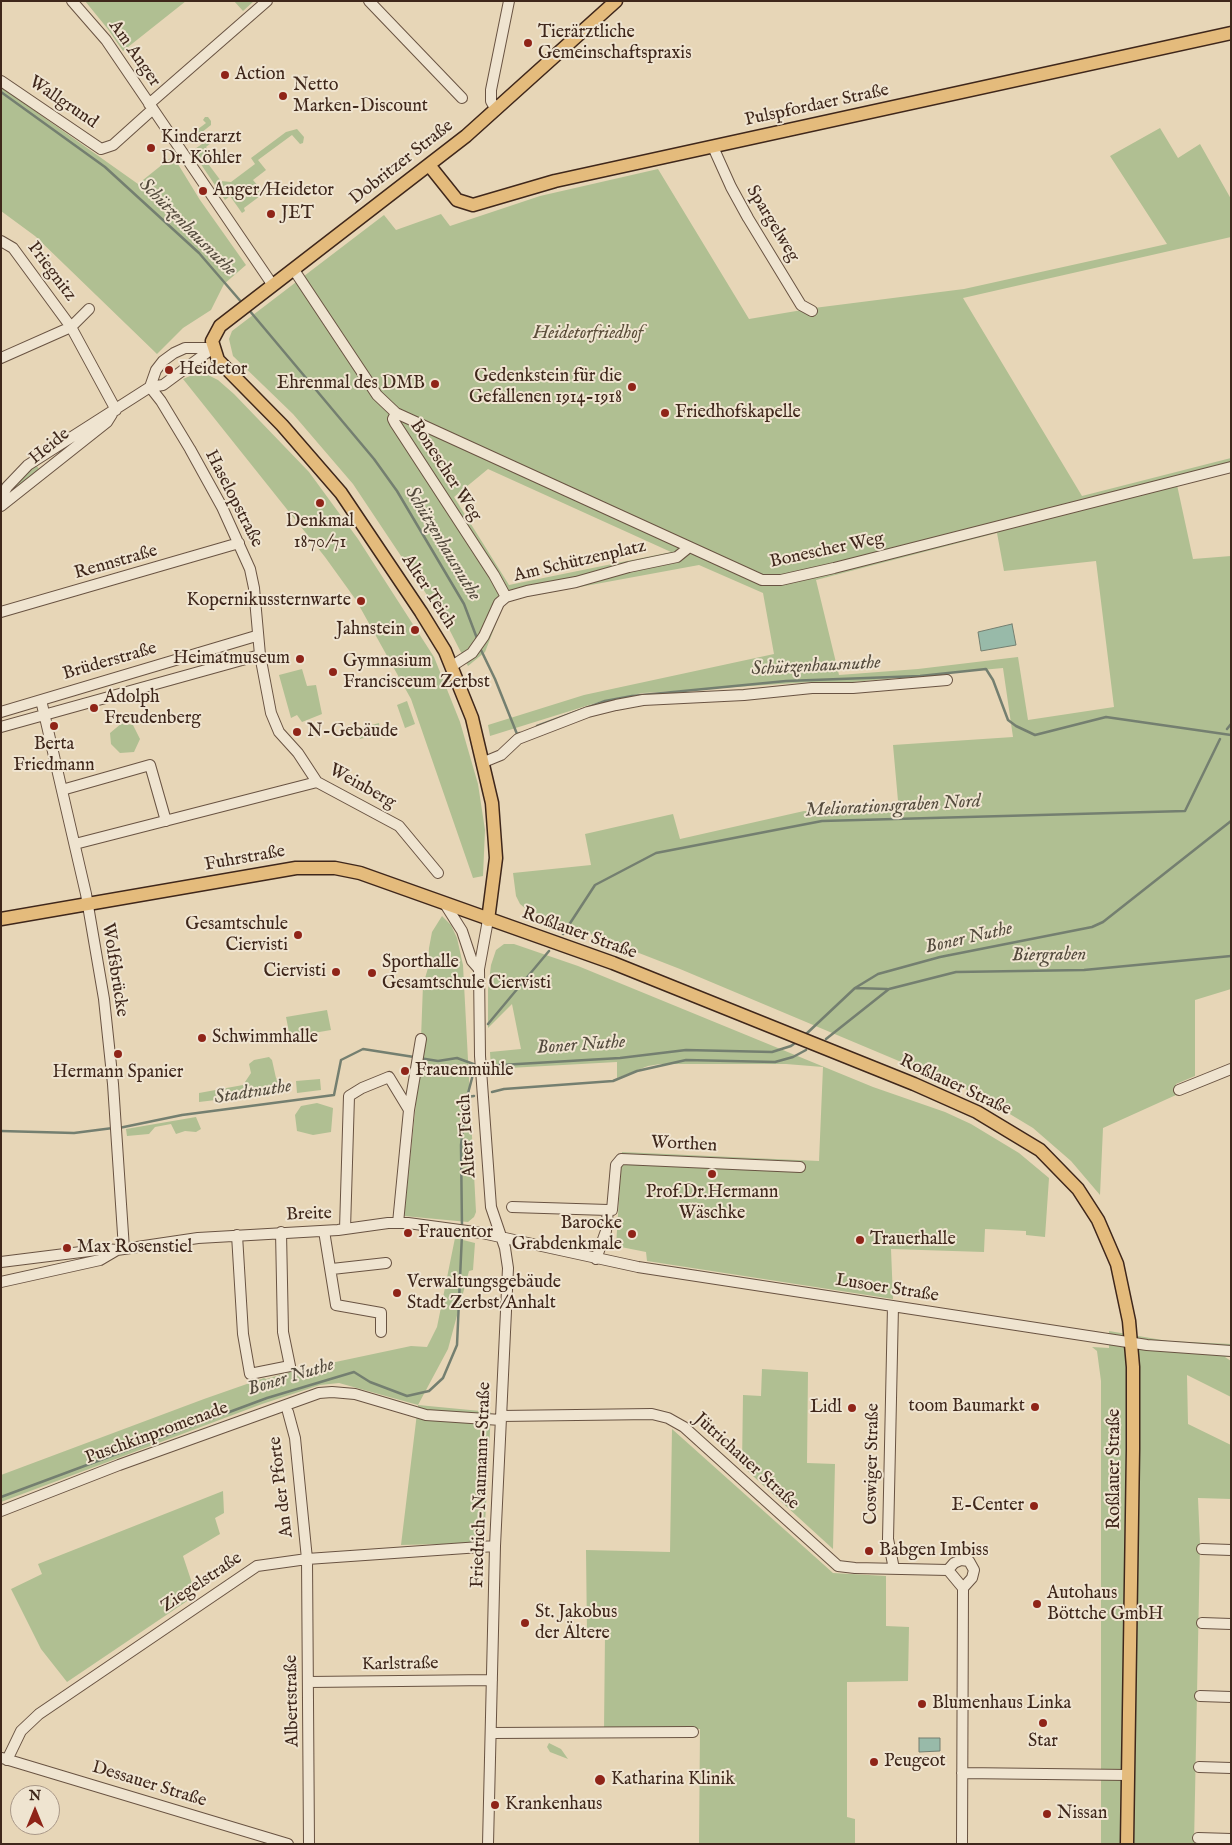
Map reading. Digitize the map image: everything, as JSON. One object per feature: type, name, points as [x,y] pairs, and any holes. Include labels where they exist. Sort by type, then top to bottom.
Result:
[{"type":"main road","name":"Dobritzer Straße","points":[[213,348],[212,341],[216,329],[429,165],[496,110],[616,1]]},
{"type":"main road","name":"Pulspfordaer Straße","points":[[429,165],[457,200],[473,205],[555,181],[1231,33]]},
{"type":"main road","name":"Alter Teich","points":[[213,348],[218,360],[282,425],[341,493],[421,612],[452,666],[472,718],[484,762],[492,803],[496,844],[495,876],[488,920]]},
{"type":"main road","name":"Fuhrstraße","points":[[1,919],[88,906],[254,874],[308,867],[360,873],[488,920]]},
{"type":"main road","name":"Roßlauer Straße","points":[[488,920],[605,960],[977,1112],[1029,1142],[1054,1163],[1089,1205],[1107,1238],[1123,1285],[1131,1342],[1133,1449],[1128,1844]]},
{"type":"street","name":"Am Anger","points":[[72,1],[106,40],[151,106],[267,288]]},
{"type":"street","points":[[151,106],[267,1]]},
{"type":"street","points":[[369,1],[462,98]]},
{"type":"street","points":[[496,110],[491,101],[491,90],[509,1]]},
{"type":"street","name":"Wallgrund","points":[[1,81],[101,149],[107,149],[151,106]]},
{"type":"street","name":"Spargelweg","points":[[713,147],[731,187],[748,218],[801,305],[812,311]]},
{"type":"street","name":"Priegnitz","points":[[1,241],[13,248],[71,327],[116,410]]},
{"type":"street","name":"Bonescher Weg","points":[[294,270],[377,395],[396,413],[688,548],[753,577],[771,581],[1231,466]]},
{"type":"street","points":[[1,358],[71,327],[89,309]]},
{"type":"street","points":[[150,387],[156,370],[163,361],[174,353],[185,348],[213,348]]},
{"type":"street","name":"Heide","points":[[1,498],[8,487],[28,465],[150,387],[163,385],[213,348]]},
{"type":"street","name":"Haselopstraße","points":[[150,387],[161,401],[190,449],[239,543],[253,578],[256,636]]},
{"type":"street","name":"Heide","points":[[1,506],[107,422],[116,410]]},
{"type":"street","name":"Bonescher Weg","points":[[396,413],[393,418],[395,423],[494,575],[506,597]]},
{"type":"street","name":"Rennstraße","points":[[1,612],[239,543]]},
{"type":"street","name":"Am Schützenplatz","points":[[452,666],[468,656],[475,648],[484,636],[499,603],[506,597],[677,557],[688,548]]},
{"type":"street","name":"Weinberg","points":[[256,636],[271,713],[279,732],[298,753],[317,782],[399,826],[438,873]]},
{"type":"street","name":"Brüderstraße","points":[[1,712],[256,636]]},
{"type":"street","name":"Brüderstraße","points":[[1,727],[260,655]]},
{"type":"street","points":[[484,762],[501,755],[518,739],[588,712],[643,700],[735,696],[812,688],[854,688],[947,680]]},
{"type":"street","name":"Wolfsbrücke","points":[[40,700],[75,844],[104,999],[115,1119],[120,1250]]},
{"type":"street","points":[[62,790],[150,765],[166,821]]},
{"type":"street","points":[[75,844],[317,782]]},
{"type":"street","name":"Alter Teich","points":[[445,904],[462,931],[472,961],[479,969]]},
{"type":"street","name":"Alter Teich","points":[[488,920],[479,969],[480,1056],[491,1208],[502,1238]]},
{"type":"street","points":[[398,1223],[409,1110],[421,1039]]},
{"type":"street","points":[[1179,1090],[1231,1069]]},
{"type":"street","points":[[345,1230],[350,1096],[362,1088],[388,1077],[409,1110]]},
{"type":"street","name":"Worthen","points":[[610,1210],[616,1165],[621,1159],[800,1167]]},
{"type":"street","points":[[512,1207],[610,1210],[606,1231],[596,1259]]},
{"type":"street","name":"Breite","points":[[1,1262],[105,1249],[120,1250],[198,1238],[345,1230],[398,1223],[502,1238],[596,1259]]},
{"type":"street","points":[[324,1231],[326,1253],[332,1269],[336,1305],[381,1313],[381,1332]]},
{"type":"street","points":[[237,1235],[243,1334],[250,1374],[290,1366],[283,1332],[281,1232]]},
{"type":"street","name":"Friedrich-Naumann-Straße","points":[[488,1844],[495,1546],[508,1272],[507,1255],[502,1238]]},
{"type":"street","name":"Breite","points":[[1,1282],[100,1260],[120,1250]]},
{"type":"street","name":"Lusoer Straße","points":[[596,1259],[1131,1342],[1231,1351]]},
{"type":"street","points":[[332,1269],[386,1263]]},
{"type":"street","name":"Coswiger Straße","points":[[894,1306],[891,1320],[888,1540],[894,1569]]},
{"type":"street","name":"Puschkinpromenade","points":[[1,1510],[146,1455],[319,1393],[355,1394],[426,1415],[501,1418]]},
{"type":"street","name":"An der Pforte","points":[[288,1412],[295,1438],[307,1559]]},
{"type":"street","name":"Jütrichauer Straße","points":[[501,1418],[652,1414],[668,1418],[684,1427],[838,1566],[845,1568],[894,1569]]},
{"type":"street","name":"Ziegelstraße","points":[[4,1759],[22,1731],[39,1714],[252,1568],[264,1564],[307,1559],[495,1546]]},
{"type":"street","points":[[1202,1549],[1231,1550]]},
{"type":"street","name":"Albertstraße","points":[[307,1559],[309,1844]]},
{"type":"street","points":[[948,1570],[954,1563],[961,1560],[971,1564],[974,1575],[962,1588]]},
{"type":"street","points":[[894,1569],[948,1570]]},
{"type":"street","points":[[948,1570],[962,1588],[962,1844]]},
{"type":"street","points":[[1202,1624],[1231,1624]]},
{"type":"street","name":"Karlstraße","points":[[309,1682],[492,1680]]},
{"type":"street","points":[[1200,1696],[1231,1697]]},
{"type":"street","points":[[491,1733],[694,1732]]},
{"type":"street","name":"Dessauer Straße","points":[[4,1759],[288,1844]]},
{"type":"street","points":[[1199,1768],[1231,1768]]},
{"type":"street","points":[[962,1773],[1128,1775]]},
{"type":"street","points":[[1198,1838],[1231,1839]]},
{"type":"green space","points":[[85,1],[186,1],[123,51]]},
{"type":"green space","points":[[234,1],[254,1],[243,11]]},
{"type":"green space","points":[[1,87],[138,184],[173,156],[200,200],[246,265],[224,284],[211,310],[183,328],[157,354],[35,236],[1,211]]},
{"type":"green space","points":[[205,117],[208,117],[211,121],[211,125],[192,140],[189,136],[206,123],[203,120]]},
{"type":"green space","name":"Heidetorfriedhof","points":[[1160,128],[1178,158],[1200,144],[1231,199],[1231,237],[963,298],[1082,496],[1231,458],[1231,472],[1177,485],[1193,559],[1231,556],[1231,989],[1195,1000],[1195,1076],[1176,1084],[1176,1095],[1103,1128],[1100,1195],[1071,1161],[1033,1128],[975,1093],[680,969],[526,909],[520,904],[516,896],[513,873],[591,865],[585,834],[673,814],[680,839],[804,811],[899,812],[893,745],[1013,737],[1003,668],[853,682],[811,682],[643,693],[602,701],[490,736],[488,725],[584,695],[774,654],[763,593],[699,565],[520,598],[504,603],[485,652],[468,666],[447,625],[353,484],[293,414],[233,356],[229,339],[232,331],[384,215],[396,230],[441,214],[450,226],[540,196],[658,169],[749,319],[814,308],[964,289],[1167,244],[1110,156]],"holes":[[[488,469],[671,552],[509,585],[454,497]],[[997,533],[1004,571],[1096,561],[1114,707],[1028,720],[1018,657],[918,669],[839,675],[816,580]]]},
{"type":"green space","points":[[297,129],[304,137],[303,143],[300,144],[292,135],[258,160],[266,170],[253,180],[264,193],[244,208],[245,211],[242,213],[230,196],[225,200],[192,151],[219,132],[223,140],[220,142],[217,138],[206,147],[209,152],[203,157],[221,181],[231,182],[255,164],[251,158],[286,132]]},
{"type":"green space","points":[[208,375],[218,380],[234,394],[309,472],[358,539],[434,657],[460,722],[478,784],[485,830],[483,876],[473,878],[411,699],[356,600],[325,557],[183,379],[190,376]]},
{"type":"green space","points":[[41,462],[37,466],[39,469],[44,465],[48,466],[17,488],[15,485],[22,475]]},
{"type":"green space","points":[[302,669],[307,686],[316,685],[322,714],[302,722],[297,715],[291,718],[279,675]]},
{"type":"green space","points":[[407,701],[415,724],[405,728],[397,705]]},
{"type":"green space","points":[[122,723],[133,725],[140,739],[134,752],[120,753],[111,744],[110,733]]},
{"type":"green space","points":[[379,723],[381,734],[360,739],[357,729]]},
{"type":"green space","points":[[442,916],[451,925],[457,938],[463,965],[476,1212],[474,1217],[468,1222],[404,1216],[420,1065],[423,985],[428,968],[432,932]]},
{"type":"green space","points":[[504,944],[514,944],[578,966],[873,1087],[945,1112],[971,1124],[1019,1153],[1049,1178],[1045,1237],[1026,1235],[1026,1231],[985,1229],[984,1252],[891,1249],[893,1299],[647,1261],[646,1252],[616,1246],[622,1152],[819,1161],[823,1067],[786,1064],[660,1064],[648,1066],[617,1078],[617,1062],[491,1069],[490,1052],[521,1049],[512,1004],[488,1028],[488,990],[491,965],[496,950]]},
{"type":"green space","points":[[327,1010],[331,1030],[290,1037],[286,1017]]},
{"type":"green space","points":[[269,1057],[272,1060],[276,1078],[282,1083],[280,1088],[277,1087],[274,1093],[199,1102],[199,1093],[243,1085],[251,1073],[249,1064],[254,1060]]},
{"type":"green space","points":[[320,1079],[321,1090],[297,1093],[296,1081]]},
{"type":"green space","points":[[317,1103],[333,1108],[331,1132],[313,1135],[297,1131],[295,1115],[301,1106]]},
{"type":"green space","points":[[196,1117],[201,1129],[196,1132],[185,1131],[176,1134],[171,1124],[155,1127],[149,1134],[127,1136],[126,1129]]},
{"type":"green space","points":[[455,1238],[475,1243],[473,1270],[469,1271],[448,1349],[418,1405],[339,1383],[320,1385],[262,1404],[1,1502],[1,1475],[204,1399],[264,1378],[293,1371],[411,1346],[427,1347],[437,1327]]},
{"type":"green space","points":[[1109,1331],[1168,1341],[1231,1344],[1231,1357],[1225,1357],[1231,1361],[1231,1397],[1187,1375],[1188,1424],[1231,1445],[1231,1499],[1198,1498],[1200,1544],[1194,1844],[1101,1844],[1101,1381],[1097,1351],[1092,1347],[1109,1348]]},
{"type":"green space","points":[[762,1369],[808,1372],[807,1463],[835,1464],[833,1549],[742,1466],[743,1395],[761,1396]]},
{"type":"green space","points":[[418,1405],[491,1412],[484,1543],[401,1545]]},
{"type":"green space","points":[[672,1429],[833,1573],[886,1576],[886,1626],[909,1627],[908,1681],[847,1682],[847,1817],[855,1819],[855,1844],[699,1844],[700,1729],[604,1730],[605,1635],[587,1635],[586,1550],[670,1552]]},
{"type":"green space","points":[[223,1491],[224,1513],[215,1518],[220,1534],[183,1556],[196,1595],[67,1682],[41,1649],[11,1589],[42,1574],[38,1564]]},
{"type":"green space","points":[[549,1743],[561,1749],[568,1759],[550,1752],[547,1747]]},
{"type":"shaded area","points":[[1012,624],[1016,645],[981,651],[978,632]]},
{"type":"shaded area","points":[[919,1738],[940,1738],[940,1751],[919,1752]]},
{"type":"waterway","name":"Schützenhausnuthe","points":[[1,92],[105,167],[199,253],[243,304]]},
{"type":"waterway","name":"Schützenhausnuthe","points":[[249,310],[374,459],[397,491],[464,604],[478,641]]},
{"type":"waterway","name":"Schützenhausnuthe","points":[[480,648],[495,679],[517,734],[520,733]]},
{"type":"waterway","name":"Schützenhausnuthe","points":[[537,726],[605,701],[632,696],[786,681],[920,676],[986,669],[993,680],[1008,720],[1035,735],[1106,717],[1231,735]]},
{"type":"waterway","points":[[1227,729],[1231,724]]},
{"type":"waterway","name":"Meliorationsgraben Nord","points":[[563,934],[595,885],[656,853],[822,821],[1185,811],[1220,739]]},
{"type":"waterway","name":"Boner Nuthe","points":[[804,1036],[855,988],[878,974],[940,957],[1092,927],[1103,922],[1231,821]]},
{"type":"waterway","name":"Meliorationsgraben Nord","points":[[488,1024],[549,951]]},
{"type":"waterway","name":"Biergraben","points":[[826,1039],[889,989],[956,972],[1084,970],[1231,956]]},
{"type":"waterway","points":[[855,988],[887,989]]},
{"type":"waterway","name":"Boner Nuthe","points":[[484,1066],[620,1058],[686,1050],[772,1052],[791,1046],[798,1041]]},
{"type":"waterway","name":"Stadtnuthe","points":[[119,1128],[182,1115],[334,1095],[341,1060],[363,1049],[414,1057]]},
{"type":"waterway","name":"Biergraben","points":[[492,1092],[504,1089],[613,1081],[637,1071],[686,1060],[775,1062],[793,1057],[806,1050]]},
{"type":"waterway","name":"Stadtnuthe","points":[[419,1058],[438,1061],[457,1058],[479,1066]]},
{"type":"waterway","name":"Boner Nuthe","points":[[462,1229],[461,1145],[467,1097],[475,1067]]},
{"type":"waterway","name":"Boner Nuthe","points":[[467,1097],[474,1096]]},
{"type":"waterway","name":"Stadtnuthe","points":[[1,1131],[74,1133],[113,1128]]},
{"type":"waterway","name":"Boner Nuthe","points":[[1,1497],[267,1398],[354,1372],[370,1382],[407,1396],[429,1391],[443,1378],[457,1345],[462,1234]]},
{"type":"place","name":"Tierärztliche Gemeinschaftspraxis","points":[[528,43]]},
{"type":"place","name":"Action","points":[[225,75]]},
{"type":"place","name":"Netto Marken-Discount","points":[[283,96]]},
{"type":"place","name":"Kinderarzt Dr. Köhler","points":[[151,148]]},
{"type":"place","name":"Anger/Heidetor","points":[[203,191]]},
{"type":"place","name":"JET","points":[[271,214]]},
{"type":"place","name":"Heidetor","points":[[169,370]]},
{"type":"place","name":"Ehrenmal des DMB","points":[[435,384]]},
{"type":"place","name":"Gedenkstein für die Gefallenen 1914-1918","points":[[632,387]]},
{"type":"place","name":"Friedhofskapelle","points":[[665,413]]},
{"type":"place","name":"Denkmal 1870/71","points":[[320,503]]},
{"type":"place","name":"Kopernikussternwarte","points":[[361,601]]},
{"type":"place","name":"Jahnstein","points":[[415,630]]},
{"type":"place","name":"Heimatmuseum","points":[[300,659]]},
{"type":"place","name":"Gymnasium Francisceum Zerbst","points":[[333,672]]},
{"type":"place","name":"Adolph Freudenberg","points":[[94,708]]},
{"type":"place","name":"Berta Friedmann","points":[[54,726]]},
{"type":"place","name":"N-Gebäude","points":[[297,732]]},
{"type":"place","name":"Gesamtschule Ciervisti","points":[[298,935]]},
{"type":"place","name":"Ciervisti","points":[[336,972]]},
{"type":"place","name":"Sporthalle Gesamtschule Ciervisti","points":[[372,973]]},
{"type":"place","name":"Schwimmhalle","points":[[202,1038]]},
{"type":"place","name":"Hermann Spanier","points":[[118,1054]]},
{"type":"place","name":"Frauenmühle","points":[[405,1071]]},
{"type":"place","name":"Prof.Dr.Hermann Wäschke","points":[[712,1174]]},
{"type":"place","name":"Frauentor","points":[[408,1233]]},
{"type":"place","name":"Barocke Grabdenkmale","points":[[632,1234]]},
{"type":"place","name":"Trauerhalle","points":[[860,1240]]},
{"type":"place","name":"Max Rosenstiel","points":[[67,1248]]},
{"type":"place","name":"Verwaltungsgebäude Stadt Zerbst/Anhalt","points":[[397,1293]]},
{"type":"place","name":"toom Baumarkt","points":[[1035,1407]]},
{"type":"place","name":"Lidl","points":[[852,1408]]},
{"type":"place","name":"E-Center","points":[[1034,1506]]},
{"type":"place","name":"Babgen Imbiss","points":[[869,1551]]},
{"type":"place","name":"Autohaus Böttche GmbH","points":[[1037,1604]]},
{"type":"place","name":"St. Jakobus der Ältere","points":[[525,1623]]},
{"type":"place","name":"Blumenhaus Linka","points":[[922,1704]]},
{"type":"place","name":"Star","points":[[1043,1723]]},
{"type":"place","name":"Peugeot","points":[[874,1762]]},
{"type":"place","name":"Katharina Klinik","points":[[600,1780]]},
{"type":"place","name":"Krankenhaus","points":[[495,1805]]},
{"type":"place","name":"Nissan","points":[[1047,1814]]}]
